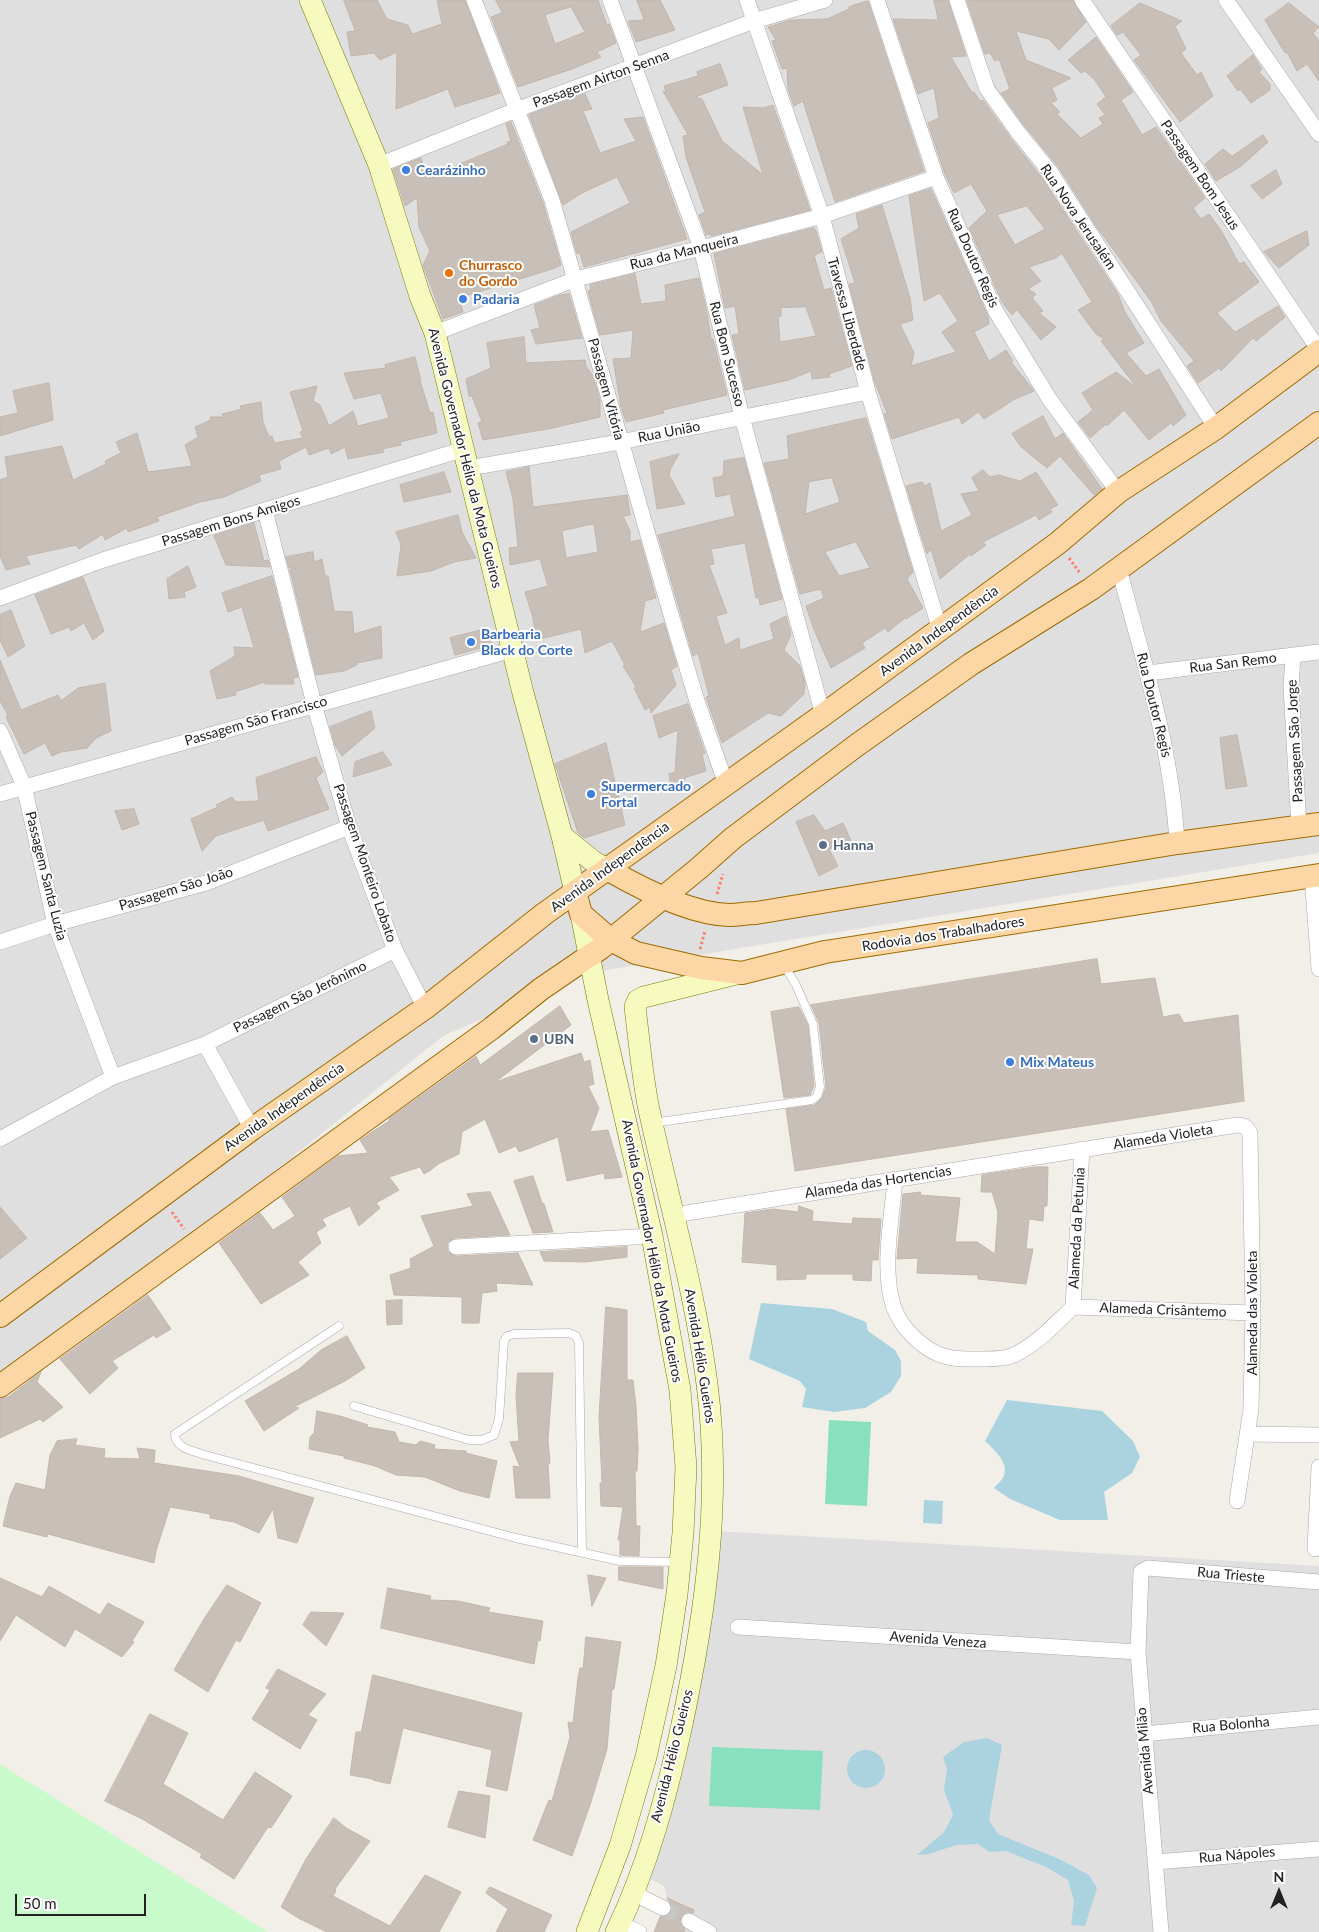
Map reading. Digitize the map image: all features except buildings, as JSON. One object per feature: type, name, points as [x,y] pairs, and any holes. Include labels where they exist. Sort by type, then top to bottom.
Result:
[{"type":"main road","name":"Avenida Governador Hélio da Mota Gueiros","points":[[310,0],[379,165],[420,296],[435,333],[512,650],[562,836]]},
{"type":"main road","name":"Avenida Independência","points":[[0,1316],[252,1129],[425,1008],[544,914],[940,630],[1058,543],[1118,492],[1216,428],[1319,351]]},
{"type":"main road","points":[[0,1386],[484,1034],[541,989],[590,956],[698,870],[733,838],[857,745],[971,664],[1091,589],[1319,423]]},
{"type":"main road","points":[[562,836],[593,861],[664,898],[701,910],[728,915],[1177,843],[1309,826]]},
{"type":"main road","points":[[562,836],[575,892]]},
{"type":"main road","name":"Rodovia dos Trabalhadores","points":[[581,914],[611,940],[636,953],[701,968],[742,973],[824,952],[1316,876]]},
{"type":"main road","name":"Avenida Governador Hélio da Mota Gueiros","points":[[575,892],[652,1236],[681,1400],[686,1467],[681,1562],[666,1666],[646,1757],[620,1846],[587,1932]]},
{"type":"main road","name":"Avenida Hélio Gueiros","points":[[618,1928],[648,1852],[671,1774],[689,1691],[702,1615],[712,1496],[712,1438],[698,1324],[653,1123],[640,1053],[635,1007],[638,1000],[644,997],[742,973]]},
{"type":"street","name":"Passagem Vitória","points":[[474,0],[552,200],[677,636],[726,784]]},
{"type":"street","name":"Rua Bom Sucesso","points":[[610,0],[636,66],[701,248],[742,417],[823,715]]},
{"type":"street","name":"Travessa Liberdade","points":[[747,0],[822,216],[868,392],[940,630]]},
{"type":"street","name":"Passagem Airton Senna","points":[[379,165],[516,110],[754,21],[825,0]]},
{"type":"street","name":"Rua Doutor Regis","points":[[877,0],[936,177],[995,310],[1050,400],[1118,492]]},
{"type":"street","name":"Rua Nova Jerusalém","points":[[957,0],[988,90],[1050,173],[1216,428]]},
{"type":"street","name":"Passagem Bom Jesus","points":[[1082,0],[1319,351]]},
{"type":"street","points":[[1226,0],[1319,134]]},
{"type":"street","name":"Rua da Manqueira","points":[[435,333],[576,279],[822,216],[936,177]]},
{"type":"street","name":"Rua União","points":[[466,459],[620,442],[868,392]]},
{"type":"street","name":"Passagem Bons Amigos","points":[[0,598],[103,560],[265,510],[466,459]]},
{"type":"street","name":"Passagem Monteiro Lobato","points":[[265,510],[314,704],[349,827],[394,950],[425,1008]]},
{"type":"street","name":"Rua Doutor Regis","points":[[1118,569],[1148,673],[1171,774],[1177,843]]},
{"type":"street","name":"Passagem São Francisco","points":[[0,794],[314,704],[512,650]]},
{"type":"street","name":"Rua San Remo","points":[[1148,673],[1319,652]]},
{"type":"street","name":"Passagem São Jorge","points":[[1293,656],[1292,687],[1309,826]]},
{"type":"street","name":"Passagem Santa Luzia","points":[[0,731],[24,786],[55,924],[113,1077]]},
{"type":"street","name":"Passagem São João","points":[[0,942],[55,924],[206,882],[349,827]]},
{"type":"street","points":[[1316,876],[1319,969]]},
{"type":"street","name":"Passagem São Jerônimo","points":[[0,1139],[113,1077],[205,1044],[394,950]]},
{"type":"street","points":[[205,1044],[252,1129]]},
{"type":"street","name":"Alameda Violeta","points":[[1082,1149],[1245,1126]]},
{"type":"street","name":"Alameda das Violeta","points":[[1237,1501],[1251,1409],[1253,1313],[1250,1134],[1245,1126]]},
{"type":"street","name":"Alameda das Hortencias","points":[[674,1214],[1082,1149]]},
{"type":"street","name":"Alameda da Petunia","points":[[1073,1307],[1082,1149]]},
{"type":"street","points":[[896,1179],[888,1261],[890,1289],[895,1310],[905,1327],[922,1344],[939,1354],[965,1359],[991,1359],[1012,1356],[1043,1334],[1073,1307]]},
{"type":"street","points":[[456,1247],[652,1236]]},
{"type":"street","name":"Alameda Crisântemo","points":[[1073,1307],[1253,1313]]},
{"type":"street","points":[[1247,1434],[1319,1435]]},
{"type":"street","points":[[1315,1550],[1319,1467]]},
{"type":"street","name":"Rua Trieste","points":[[1143,1570],[1148,1568],[1319,1582]]},
{"type":"street","name":"Avenida Milão","points":[[1143,1570],[1141,1575],[1138,1652],[1161,1932]]},
{"type":"street","name":"Avenida Veneza","points":[[738,1627],[1138,1652]]},
{"type":"street","name":"Rua Bolonha","points":[[1144,1734],[1319,1717]]},
{"type":"street","name":"Rua Nápoles","points":[[1155,1862],[1319,1849]]},
{"type":"street","points":[[632,1893],[663,1908]]},
{"type":"street","points":[[689,1921],[709,1932]]},
{"type":"street","points":[[618,1928],[639,1932]]},
{"type":"lane","points":[[653,1123],[812,1100],[817,1096],[820,1087],[813,1024],[796,985],[783,964]]},
{"type":"lane","points":[[338,1326],[175,1434],[175,1439],[180,1446],[204,1455],[516,1538],[620,1560],[681,1562]]},
{"type":"lane","points":[[354,1406],[469,1440],[482,1440],[494,1435],[499,1419],[504,1341],[507,1336],[514,1334],[570,1333],[576,1336],[579,1343],[582,1552]]},
{"type":"path","points":[[1066,553],[1081,575]]},
{"type":"path","points":[[161,1197],[195,1244]]},
{"type":"shaded area","points":[[0,0],[1319,0],[1319,853],[589,973],[443,1036],[0,1392]]},
{"type":"shaded area","points":[[716,1531],[1319,1566],[1319,1932],[654,1932],[667,1898],[664,1886],[641,1874]]},
{"type":"green space","points":[[829,1420],[871,1422],[867,1506],[825,1504]]},
{"type":"green space","points":[[712,1747],[823,1751],[820,1810],[709,1806]]},
{"type":"green space","points":[[0,1764],[268,1932],[0,1932]]},
{"type":"water","points":[[761,1303],[832,1309],[866,1322],[868,1331],[895,1350],[901,1361],[901,1376],[891,1392],[865,1408],[834,1412],[802,1407],[806,1389],[800,1381],[749,1359]]},
{"type":"water","points":[[1007,1400],[1102,1411],[1133,1441],[1140,1457],[1132,1473],[1104,1492],[1108,1520],[1060,1520],[1010,1499],[994,1488],[1003,1477],[1005,1470],[999,1456],[985,1441]]},
{"type":"water","points":[[924,1500],[943,1501],[942,1524],[923,1523]]},
{"type":"water","points":[[987,1738],[1002,1745],[989,1820],[998,1834],[1059,1859],[1089,1875],[1097,1888],[1085,1926],[1071,1925],[1074,1901],[1068,1880],[1046,1867],[1006,1851],[989,1852],[978,1844],[956,1845],[929,1854],[917,1855],[944,1832],[953,1815],[944,1790],[947,1769],[943,1757],[964,1742]]},
{"type":"water","points":[[866,1750],[879,1756],[885,1769],[879,1782],[866,1788],[853,1782],[847,1769],[853,1756]]},
{"type":"tunnel","points":[[663,1908],[689,1921]]},
{"type":"place","name":"Cearázinho","points":[[406,170]]},
{"type":"place","name":"Churrasco do Gordo","points":[[449,273]]},
{"type":"place","name":"Padaria","points":[[463,299]]},
{"type":"place","name":"Barbearia Black do Corte","points":[[471,642]]},
{"type":"place","name":"Supermercado Fortal","points":[[591,794]]},
{"type":"place","name":"Hanna","points":[[823,845]]},
{"type":"place","name":"UBN","points":[[534,1039]]},
{"type":"place","name":"Mix Mateus","points":[[1010,1062]]}]
